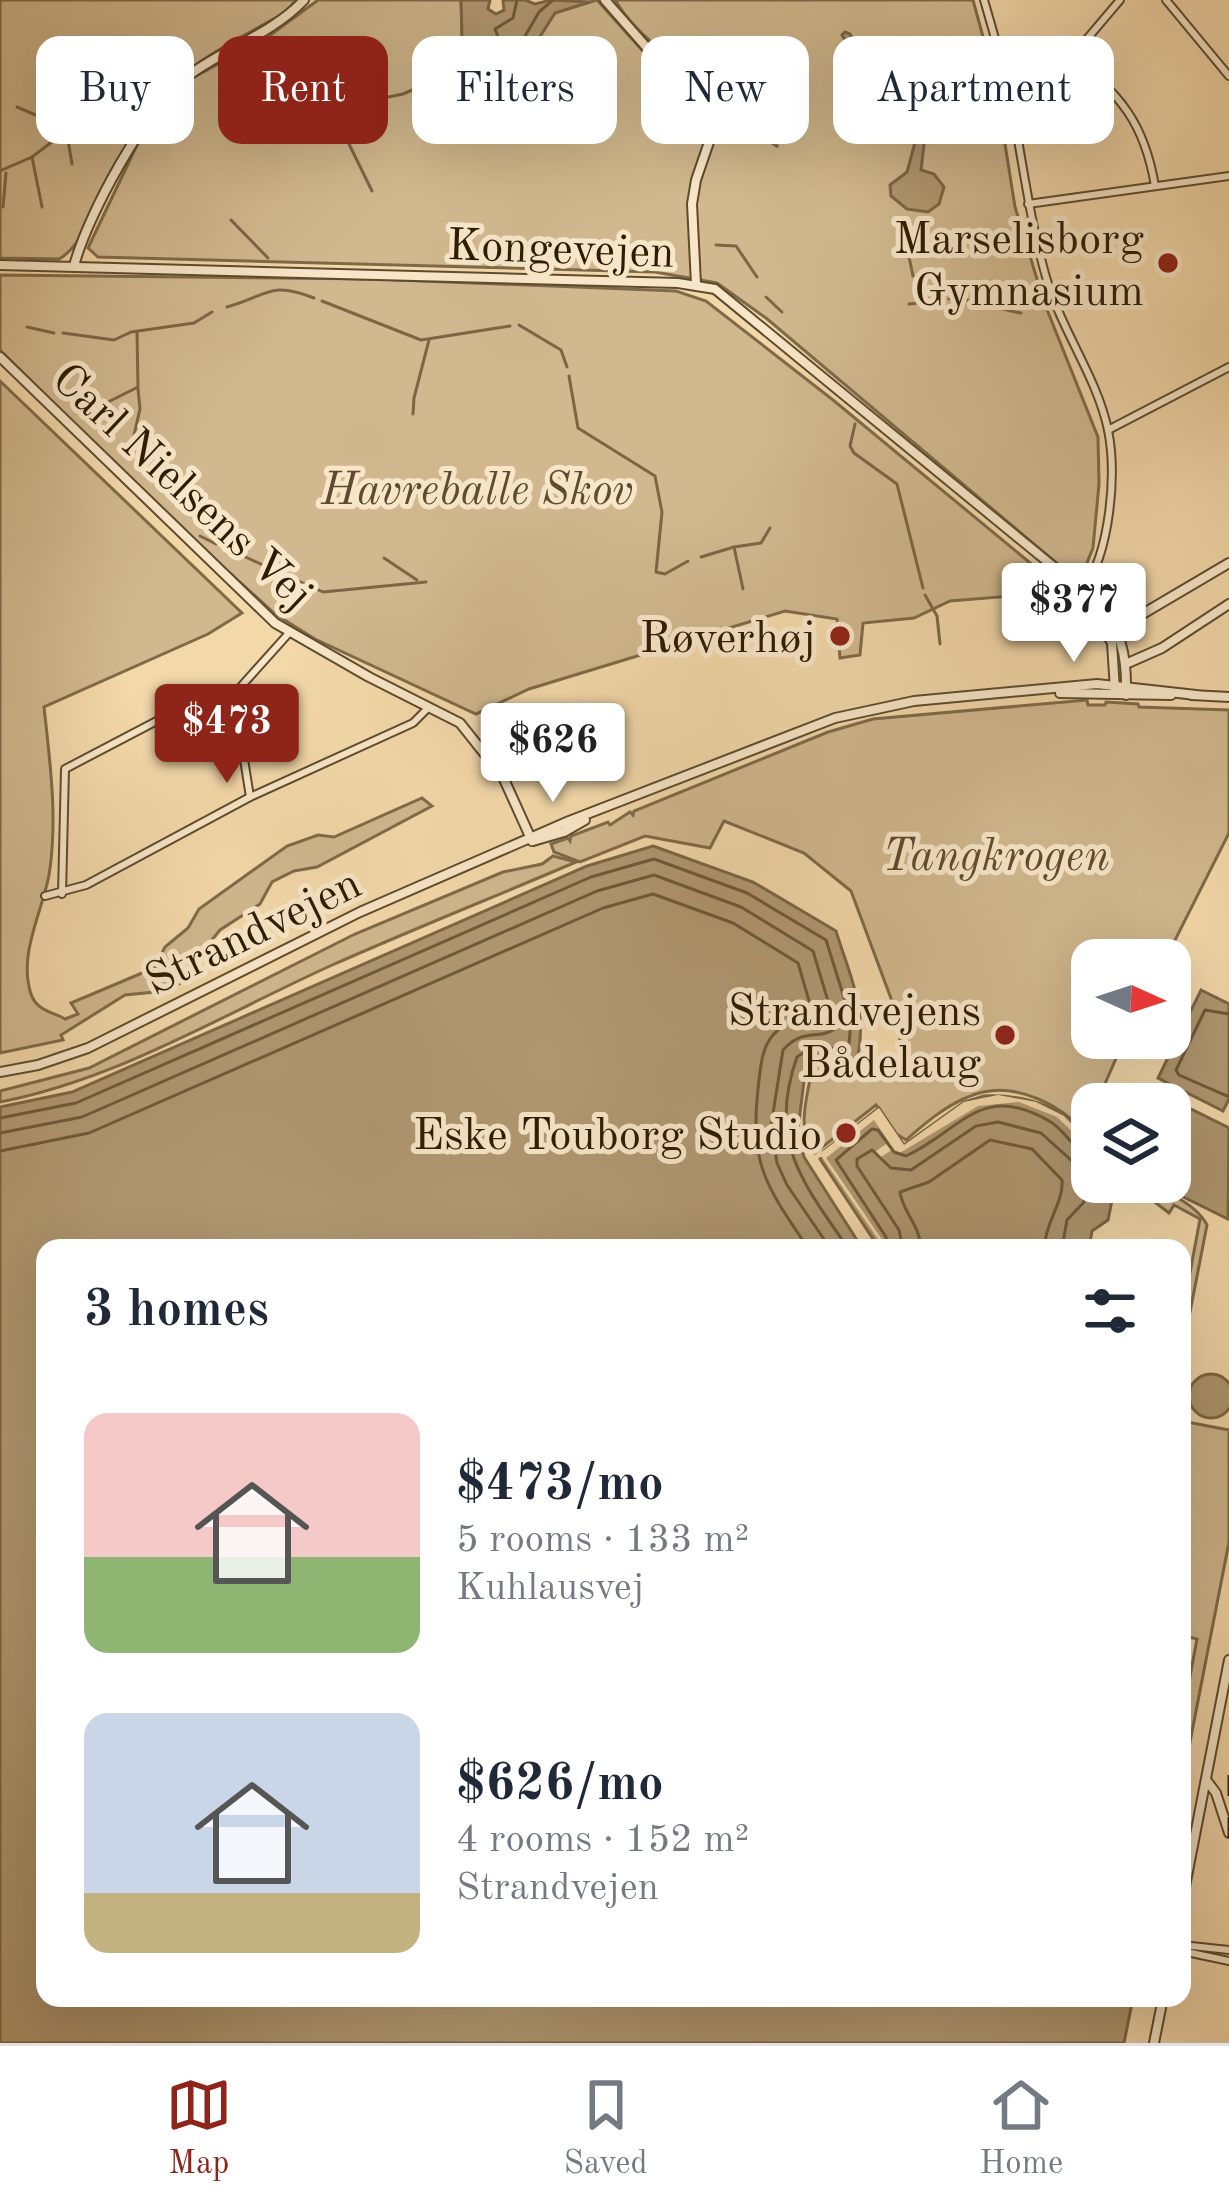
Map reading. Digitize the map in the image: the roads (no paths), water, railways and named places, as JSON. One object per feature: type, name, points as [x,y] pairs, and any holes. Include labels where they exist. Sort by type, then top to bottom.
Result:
[{"type":"street","points":[[74,266],[120,165],[158,106],[188,76],[274,25],[304,0]]},
{"type":"street","points":[[605,0],[631,34],[720,110],[692,204],[696,284]]},
{"type":"street","points":[[985,0],[1047,282],[1108,430],[1106,532],[1097,569],[1082,592]]},
{"type":"street","points":[[1089,36],[1120,0]]},
{"type":"street","points":[[1166,0],[1229,76]]},
{"type":"street","points":[[1114,93],[1132,115],[1147,149],[1154,186]]},
{"type":"street","points":[[1028,204],[1229,176]]},
{"type":"street","name":"Kongevejen","points":[[0,265],[696,284],[729,297],[1082,592]]},
{"type":"street","name":"Carl Nielsens Vej","points":[[0,357],[206,559],[289,633],[460,723],[503,777],[532,841]]},
{"type":"street","points":[[1108,430],[1229,368]]},
{"type":"street","points":[[1112,643],[1118,629],[1229,563]]},
{"type":"street","points":[[1082,592],[1118,629],[1127,664],[1126,691]]},
{"type":"street","points":[[1082,592],[1112,643],[1115,690]]},
{"type":"street","points":[[1127,664],[1162,648],[1229,604]]},
{"type":"street","points":[[250,797],[237,691],[289,633]]},
{"type":"street","name":"Strandvejen","points":[[0,1072],[88,1048],[360,912],[569,821],[835,718],[896,704],[1034,692],[1115,690],[1229,697]]},
{"type":"street","points":[[62,894],[65,770],[212,692],[237,691]]},
{"type":"street","points":[[45,896],[86,885],[250,797],[413,723],[429,707]]},
{"type":"street","points":[[1191,1856],[1229,1660]]},
{"type":"street","points":[[1206,1780],[1216,1793],[1229,1833]]},
{"type":"street","points":[[1191,1948],[1229,1950]]},
{"type":"street","points":[[1191,1950],[1229,1961]]},
{"type":"street","points":[[1154,2043],[1161,2007]]},
{"type":"water","points":[[461,0],[490,0],[488,9],[496,14],[504,10],[503,0],[590,2],[555,13],[540,36],[462,35]]},
{"type":"water","points":[[915,144],[924,144],[921,170],[934,174],[944,187],[939,204],[928,212],[907,209],[891,196],[890,185],[907,172]]},
{"type":"water","points":[[653,846],[753,882],[836,931],[859,1010],[857,1061],[813,1059],[806,1065],[798,1129],[804,1157],[856,1239],[36,1239],[36,2007],[1131,2007],[1124,2043],[0,2043],[0,1107],[72,1092],[587,866]]},
{"type":"water","points":[[1201,990],[1229,1004],[1229,1099],[1223,1111],[1191,1095],[1191,1083],[1158,1078],[1167,1059],[1191,1059],[1191,1010]]},
{"type":"water","points":[[984,1096],[1032,1101],[1071,1120],[1071,1203],[1111,1203],[1108,1220],[1092,1231],[1091,1239],[873,1239],[820,1159],[879,1108],[904,1145],[964,1102]]},
{"type":"water","points":[[1191,1109],[1229,1128],[1228,1219],[1191,1201]]},
{"type":"water","points":[[1211,1374],[1226,1381],[1230,1405],[1226,1411],[1211,1418],[1196,1411],[1191,1388],[1196,1381]]},
{"type":"waterway","points":[[388,97],[412,90]]},
{"type":"waterway","points":[[17,107],[66,128],[72,164]]},
{"type":"waterway","points":[[0,171],[49,144]]},
{"type":"waterway","points":[[349,144],[372,191]]},
{"type":"waterway","points":[[32,157],[42,207]]},
{"type":"waterway","points":[[3,207],[6,173]]},
{"type":"waterway","points":[[231,220],[268,258]]},
{"type":"waterway","points":[[716,245],[736,246],[757,277]]},
{"type":"waterway","points":[[907,247],[913,276]]},
{"type":"waterway","points":[[227,307],[278,290],[314,298]]},
{"type":"waterway","points":[[766,297],[782,312]]},
{"type":"waterway","points":[[949,299],[1021,313]]},
{"type":"waterway","points":[[322,301],[421,340],[510,326]]},
{"type":"waterway","points":[[909,304],[939,301]]},
{"type":"waterway","points":[[63,333],[114,340],[131,332],[194,323],[212,312]]},
{"type":"waterway","points":[[519,325],[561,350],[567,367]]},
{"type":"waterway","points":[[27,327],[54,333]]},
{"type":"waterway","points":[[86,413],[138,387],[137,333]]},
{"type":"waterway","points":[[413,414],[429,340]]},
{"type":"waterway","points":[[569,376],[578,428],[655,476],[662,512],[656,572],[665,574],[688,561]]},
{"type":"waterway","points":[[134,435],[140,409],[138,389]]},
{"type":"waterway","points":[[855,424],[850,446],[854,453],[897,484],[923,588]]},
{"type":"waterway","points":[[734,547],[761,543],[770,528]]},
{"type":"waterway","points":[[200,536],[216,544]]},
{"type":"waterway","points":[[224,547],[280,573]]},
{"type":"waterway","points":[[701,557],[734,547],[743,589]]},
{"type":"waterway","points":[[384,558],[417,580]]},
{"type":"waterway","points":[[287,576],[323,592],[426,582]]},
{"type":"waterway","points":[[925,595],[937,616],[940,644]]},
{"type":"railway","points":[[1229,1775],[1229,1844]]},
{"type":"place","name":"Marselisborg Gymnasium","points":[[1168,263]]},
{"type":"place","name":"Røverhøj","points":[[840,636]]},
{"type":"place","name":"Strandvejens Bådelaug","points":[[1005,1035]]},
{"type":"place","name":"Eske Touborg Studio","points":[[846,1133]]},
{"type":"park label","name":"Havreballe Skov","points":[[477,488]]},
{"type":"park label","name":"Tangkrogen","points":[[996,854]]}]
